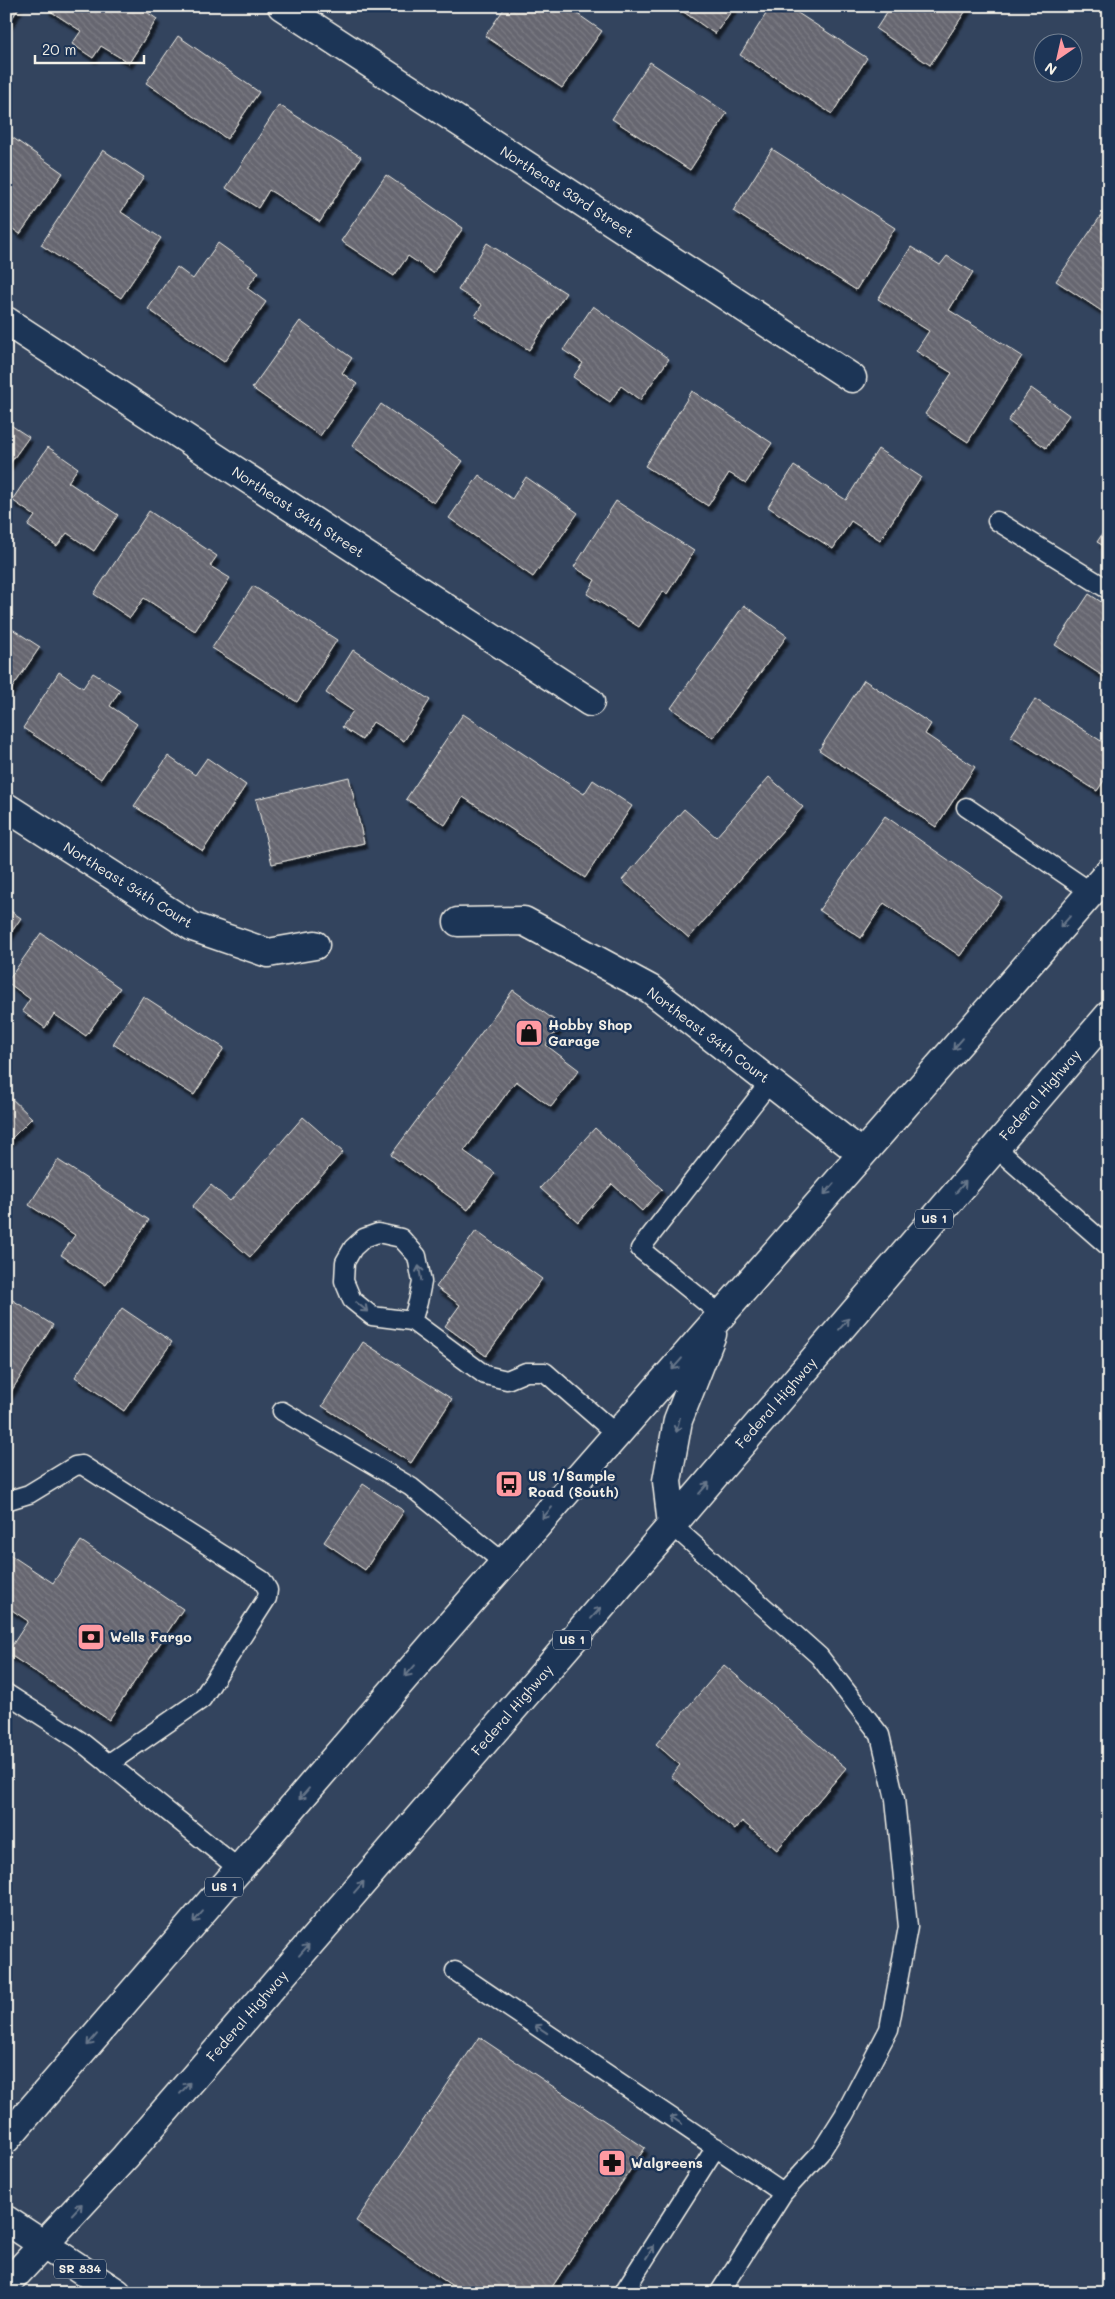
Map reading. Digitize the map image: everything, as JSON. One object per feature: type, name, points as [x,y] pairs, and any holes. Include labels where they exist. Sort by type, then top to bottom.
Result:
[{"type":"main road","name":"Northeast 33rd Street","points":[[282,6],[852,378]]},
{"type":"main road","name":"Northeast 34th Street","points":[[6,321],[590,702]]},
{"type":"main road","name":"Northeast 34th Court","points":[[6,808],[193,927],[268,953],[315,945]]},
{"type":"main road","name":"US 1","points":[[6,2139],[720,1314],[1109,872]]},
{"type":"main road","name":"Northeast 34th Court","points":[[458,922],[524,922],[650,989],[861,1153]]},
{"type":"main road","name":"Federal Highway","points":[[6,2285],[125,2157],[672,1525],[1109,1015]]},
{"type":"main road","points":[[672,1525],[667,1481],[678,1420],[720,1314]]},
{"type":"main road","name":"SR 834","points":[[6,2220],[117,2293]]},
{"type":"lane","points":[[997,521],[1109,590]]},
{"type":"lane","points":[[966,807],[1091,892]]},
{"type":"lane","points":[[720,1314],[640,1249],[770,1082]]},
{"type":"lane","points":[[995,1147],[1106,1239]]},
{"type":"lane","points":[[412,1321],[422,1282],[417,1256],[402,1238],[378,1234],[364,1238],[353,1248],[346,1262],[344,1281],[352,1300],[372,1316],[412,1321],[485,1375],[507,1380],[526,1372],[545,1372],[616,1434]]},
{"type":"lane","points":[[282,1411],[411,1488],[504,1563]]},
{"type":"lane","points":[[6,1502],[29,1494],[75,1466],[82,1465],[262,1580],[268,1590],[267,1598],[202,1699],[108,1764]]},
{"type":"lane","points":[[672,1525],[819,1656],[880,1735],[894,1799],[908,1927],[889,2029],[844,2115],[820,2153],[783,2193],[719,2293]]},
{"type":"lane","points":[[6,1693],[79,1740],[239,1870]]},
{"type":"lane","points":[[455,1971],[783,2193]]},
{"type":"lane","points":[[623,2293],[716,2147]]},
{"type":"building","points":[[6,6],[20,6],[6,28]]},
{"type":"building","points":[[48,6],[138,6],[157,19],[129,63],[101,46],[93,58],[72,44],[81,31],[47,9]]},
{"type":"building","points":[[506,6],[566,6],[602,31],[562,88],[485,36]]},
{"type":"building","points":[[675,6],[735,6],[715,34]]},
{"type":"building","points":[[771,6],[787,6],[867,58],[832,114],[740,55]]},
{"type":"building","points":[[891,6],[969,6],[930,65],[876,29]]},
{"type":"building","points":[[178,36],[259,92],[227,139],[146,83]]},
{"type":"building","points":[[650,62],[727,113],[690,170],[612,119]]},
{"type":"building","points":[[279,105],[361,157],[320,222],[269,190],[258,208],[226,188]]},
{"type":"building","points":[[6,133],[63,173],[20,234],[6,224]]},
{"type":"building","points":[[772,149],[895,228],[856,290],[733,211]]},
{"type":"building","points":[[103,150],[144,177],[121,212],[161,238],[121,298],[41,245]]},
{"type":"building","points":[[386,175],[463,228],[433,273],[408,256],[394,276],[341,241]]},
{"type":"building","points":[[1109,204],[1109,316],[1056,281]]},
{"type":"building","points":[[218,243],[259,272],[247,288],[266,302],[224,362],[148,309],[177,267],[193,279]]},
{"type":"building","points":[[487,243],[566,293],[529,350],[475,316],[482,305],[458,290]]},
{"type":"building","points":[[911,247],[940,265],[947,256],[973,272],[949,310],[1022,356],[968,442],[925,414],[952,373],[916,351],[929,331],[878,299]]},
{"type":"building","points":[[593,306],[669,359],[640,400],[621,386],[610,402],[573,377],[583,363],[563,350]]},
{"type":"building","points":[[300,321],[352,358],[342,373],[357,384],[320,436],[252,388]]},
{"type":"building","points":[[1031,388],[1069,415],[1046,448],[1008,421]]},
{"type":"building","points":[[692,391],[772,443],[746,483],[729,473],[708,506],[645,466]]},
{"type":"building","points":[[381,404],[463,461],[434,503],[352,446]]},
{"type":"building","points":[[6,422],[29,437],[6,469]]},
{"type":"building","points":[[48,447],[78,468],[68,482],[118,515],[94,551],[67,533],[57,546],[28,526],[35,516],[12,500]]},
{"type":"building","points":[[878,449],[921,477],[880,540],[851,521],[833,549],[768,507],[794,466],[846,500]]},
{"type":"building","points":[[479,475],[512,499],[526,477],[578,513],[533,577],[449,518]]},
{"type":"building","points":[[616,501],[694,551],[667,594],[663,591],[639,627],[587,594],[595,580],[574,567]]},
{"type":"building","points":[[149,511],[217,556],[210,566],[230,578],[195,631],[144,598],[130,618],[94,594]]},
{"type":"building","points":[[1109,524],[1109,549],[1097,542]]},
{"type":"building","points":[[253,586],[337,640],[297,702],[212,648]]},
{"type":"building","points":[[1089,594],[1109,607],[1109,680],[1055,645]]},
{"type":"building","points":[[744,605],[787,636],[713,738],[671,708]]},
{"type":"building","points":[[6,625],[40,647],[6,697]]},
{"type":"building","points":[[353,650],[430,700],[404,741],[373,722],[362,740],[342,727],[353,711],[326,693]]},
{"type":"building","points":[[59,672],[83,688],[93,673],[120,690],[110,706],[137,724],[101,779],[23,728]]},
{"type":"building","points":[[864,680],[931,724],[925,734],[975,767],[936,827],[819,750]]},
{"type":"building","points":[[1035,699],[1109,746],[1109,773],[1097,791],[1011,736]]},
{"type":"building","points":[[463,714],[584,794],[593,780],[632,806],[585,878],[463,797],[445,825],[406,799]]},
{"type":"building","points":[[168,756],[195,775],[207,758],[246,785],[203,851],[134,806]]},
{"type":"building","points":[[349,777],[364,843],[272,864],[256,799]]},
{"type":"building","points":[[769,777],[803,807],[689,938],[622,880],[684,809],[716,837]]},
{"type":"building","points":[[885,816],[1002,897],[960,956],[884,903],[861,938],[819,910]]},
{"type":"building","points":[[6,908],[21,918],[6,940]]},
{"type":"building","points":[[41,933],[120,988],[86,1036],[54,1014],[45,1028],[22,1011],[30,999],[7,982]]},
{"type":"building","points":[[513,990],[561,1025],[546,1045],[579,1070],[551,1107],[516,1081],[464,1151],[495,1173],[468,1210],[391,1155]]},
{"type":"building","points":[[143,996],[224,1048],[194,1095],[113,1044]]},
{"type":"building","points":[[6,1093],[32,1118],[6,1144]]},
{"type":"building","points":[[303,1117],[343,1152],[250,1257],[192,1207],[211,1185],[230,1201]]},
{"type":"building","points":[[595,1128],[662,1189],[642,1211],[612,1184],[578,1222],[540,1188]]},
{"type":"building","points":[[58,1160],[149,1220],[106,1285],[61,1255],[75,1235],[29,1205]]},
{"type":"building","points":[[476,1231],[542,1279],[486,1356],[445,1326],[460,1305],[436,1287]]},
{"type":"building","points":[[6,1296],[53,1325],[7,1398],[6,1398]]},
{"type":"building","points":[[122,1308],[172,1342],[124,1411],[75,1377]]},
{"type":"building","points":[[363,1342],[452,1399],[411,1463],[322,1406]]},
{"type":"building","points":[[363,1484],[404,1511],[365,1570],[324,1542]]},
{"type":"building","name":"Wells Fargo","points":[[81,1541],[183,1609],[109,1720],[7,1653],[28,1621],[6,1606],[6,1552],[53,1583]]},
{"type":"building","points":[[724,1665],[846,1768],[777,1850],[742,1821],[735,1830],[671,1776],[680,1765],[656,1744]]},
{"type":"building","name":"Walgreens","points":[[479,2037],[645,2148],[548,2293],[463,2293],[356,2221]]},
{"type":"place","name":"Hobby Shop Garage","points":[[529,1033]]},
{"type":"place","name":"US 1/Sample Road (South)","points":[[509,1484]]},
{"type":"place","name":"Wells Fargo","points":[[91,1637]]},
{"type":"place","name":"Walgreens","points":[[612,2163]]}]
